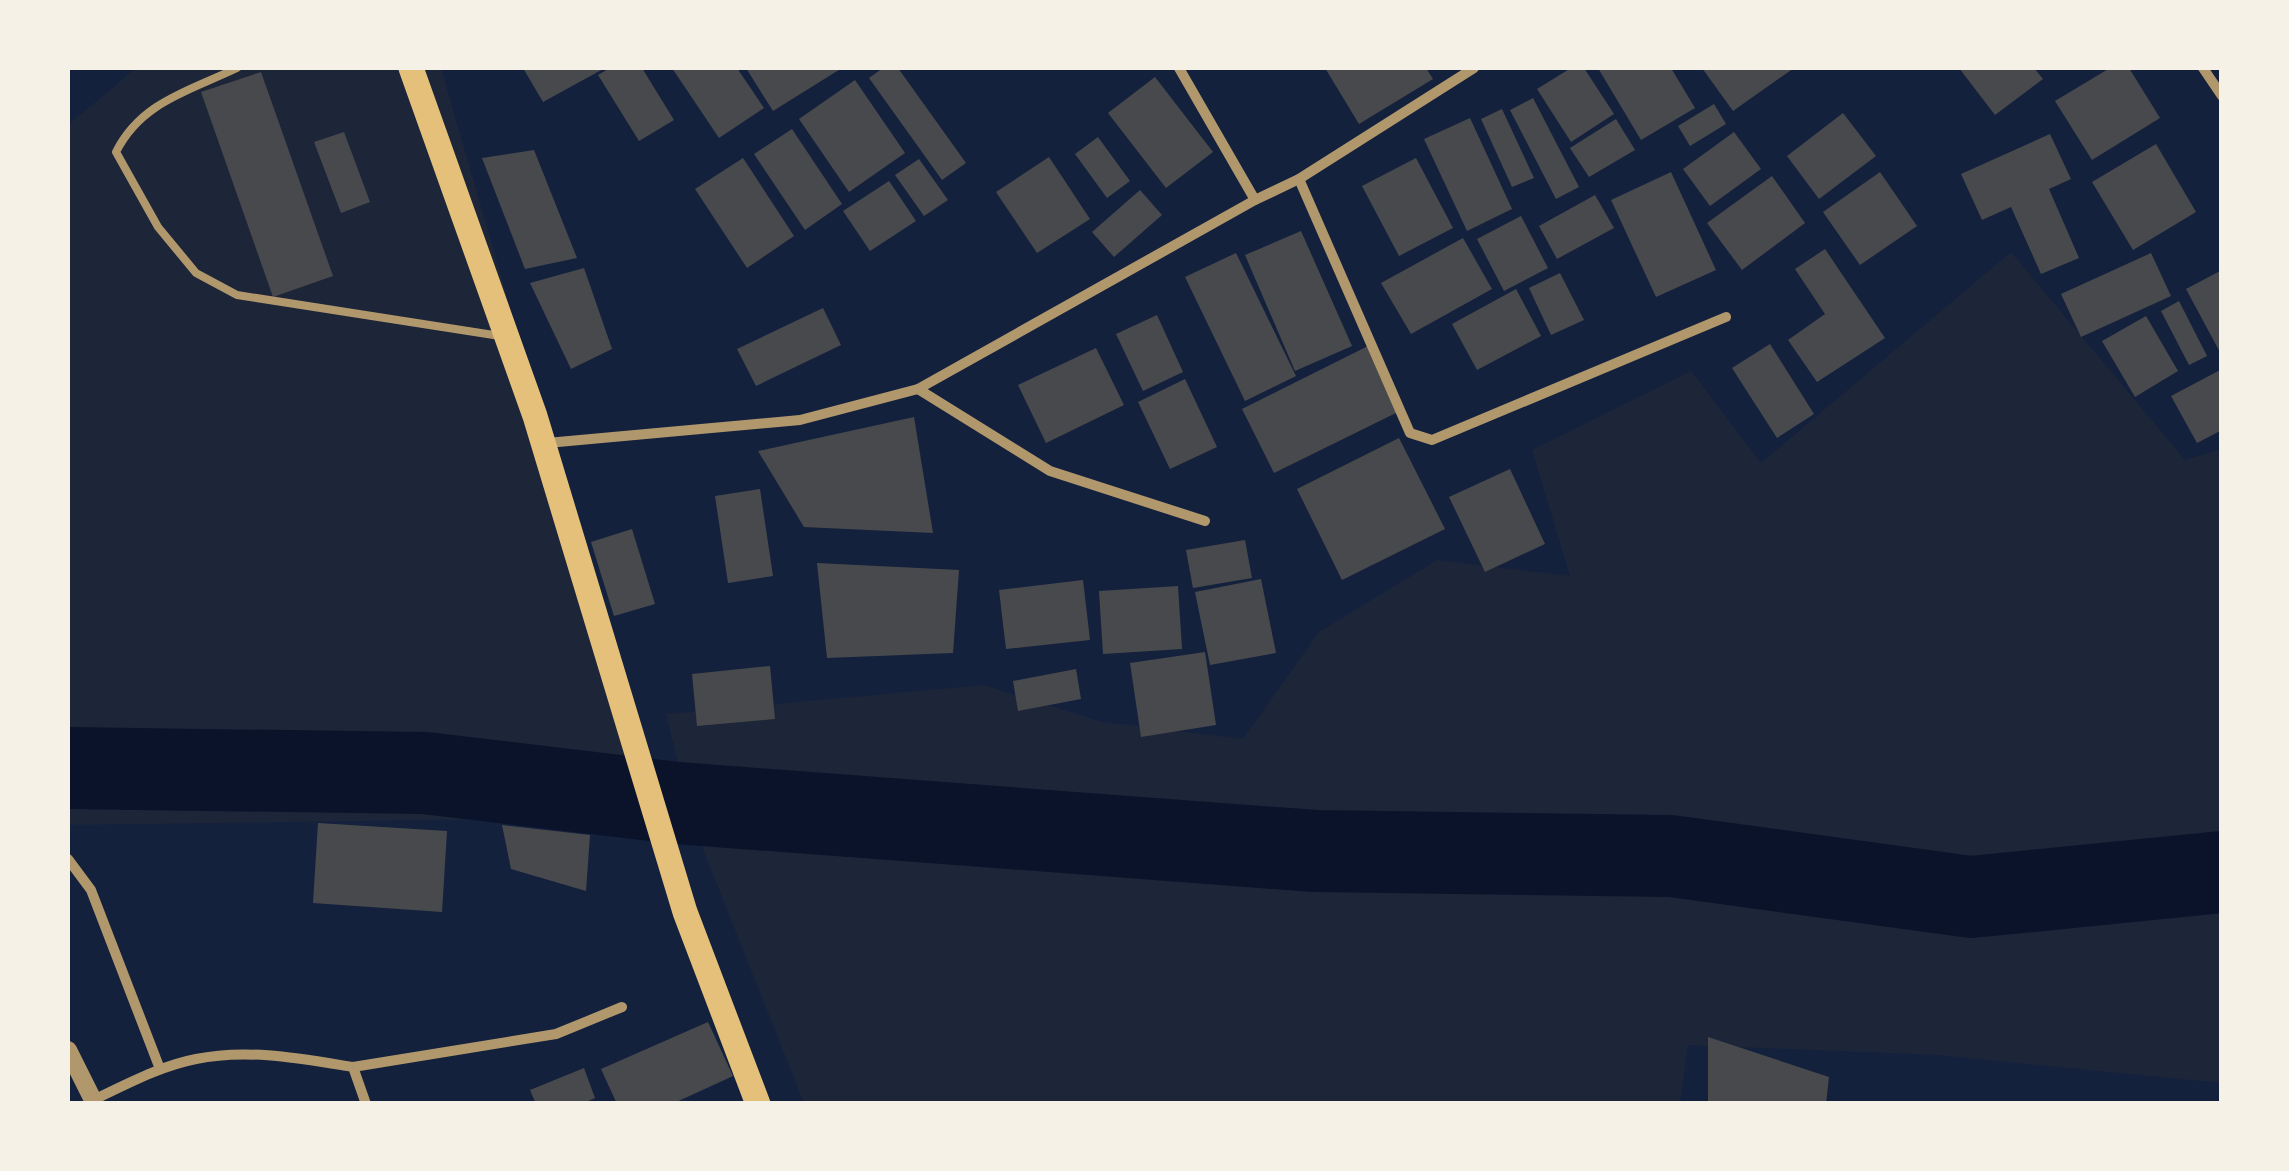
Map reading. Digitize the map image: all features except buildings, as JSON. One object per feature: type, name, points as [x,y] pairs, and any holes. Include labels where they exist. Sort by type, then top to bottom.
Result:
[{"type":"main road","points":[[411,68],[544,444],[618,678],[684,912],[758,1104]]},
{"type":"street","points":[[1179,68],[1255,200]]},
{"type":"street","points":[[544,444],[800,420],[918,389],[1255,200],[1300,180],[1474,68]]},
{"type":"street","points":[[2203,68],[2222,96]]},
{"type":"street","points":[[1300,180],[1410,432],[1420,439],[1432,440],[1468,426],[1726,317]]},
{"type":"street","points":[[918,389],[1050,471],[1205,521]]},
{"type":"street","points":[[68,859],[91,890],[160,1069]]},
{"type":"street","points":[[68,1050],[94,1102],[160,1069],[199,1058],[280,1056],[353,1067],[556,1034],[622,1007]]},
{"type":"street","points":[[353,1067],[366,1104]]},
{"type":"lane","points":[[237,68],[144,112],[128,129],[116,152],[158,226],[196,273],[237,295],[507,337]]},
{"type":"shaded area","points":[[136,68],[441,68],[657,817],[68,825],[68,125]]},
{"type":"shaded area","points":[[2011,252],[2185,460],[2221,449],[2221,1083],[1939,1055],[1688,1045],[1680,1103],[804,1103],[695,829],[666,714],[984,685],[1102,722],[1243,739],[1319,632],[1437,560],[1570,576],[1532,450],[1691,371],[1761,463]]},
{"type":"waterway","points":[[68,768],[425,773],[677,803],[1315,851],[1671,856],[1971,897],[2222,872]]}]
